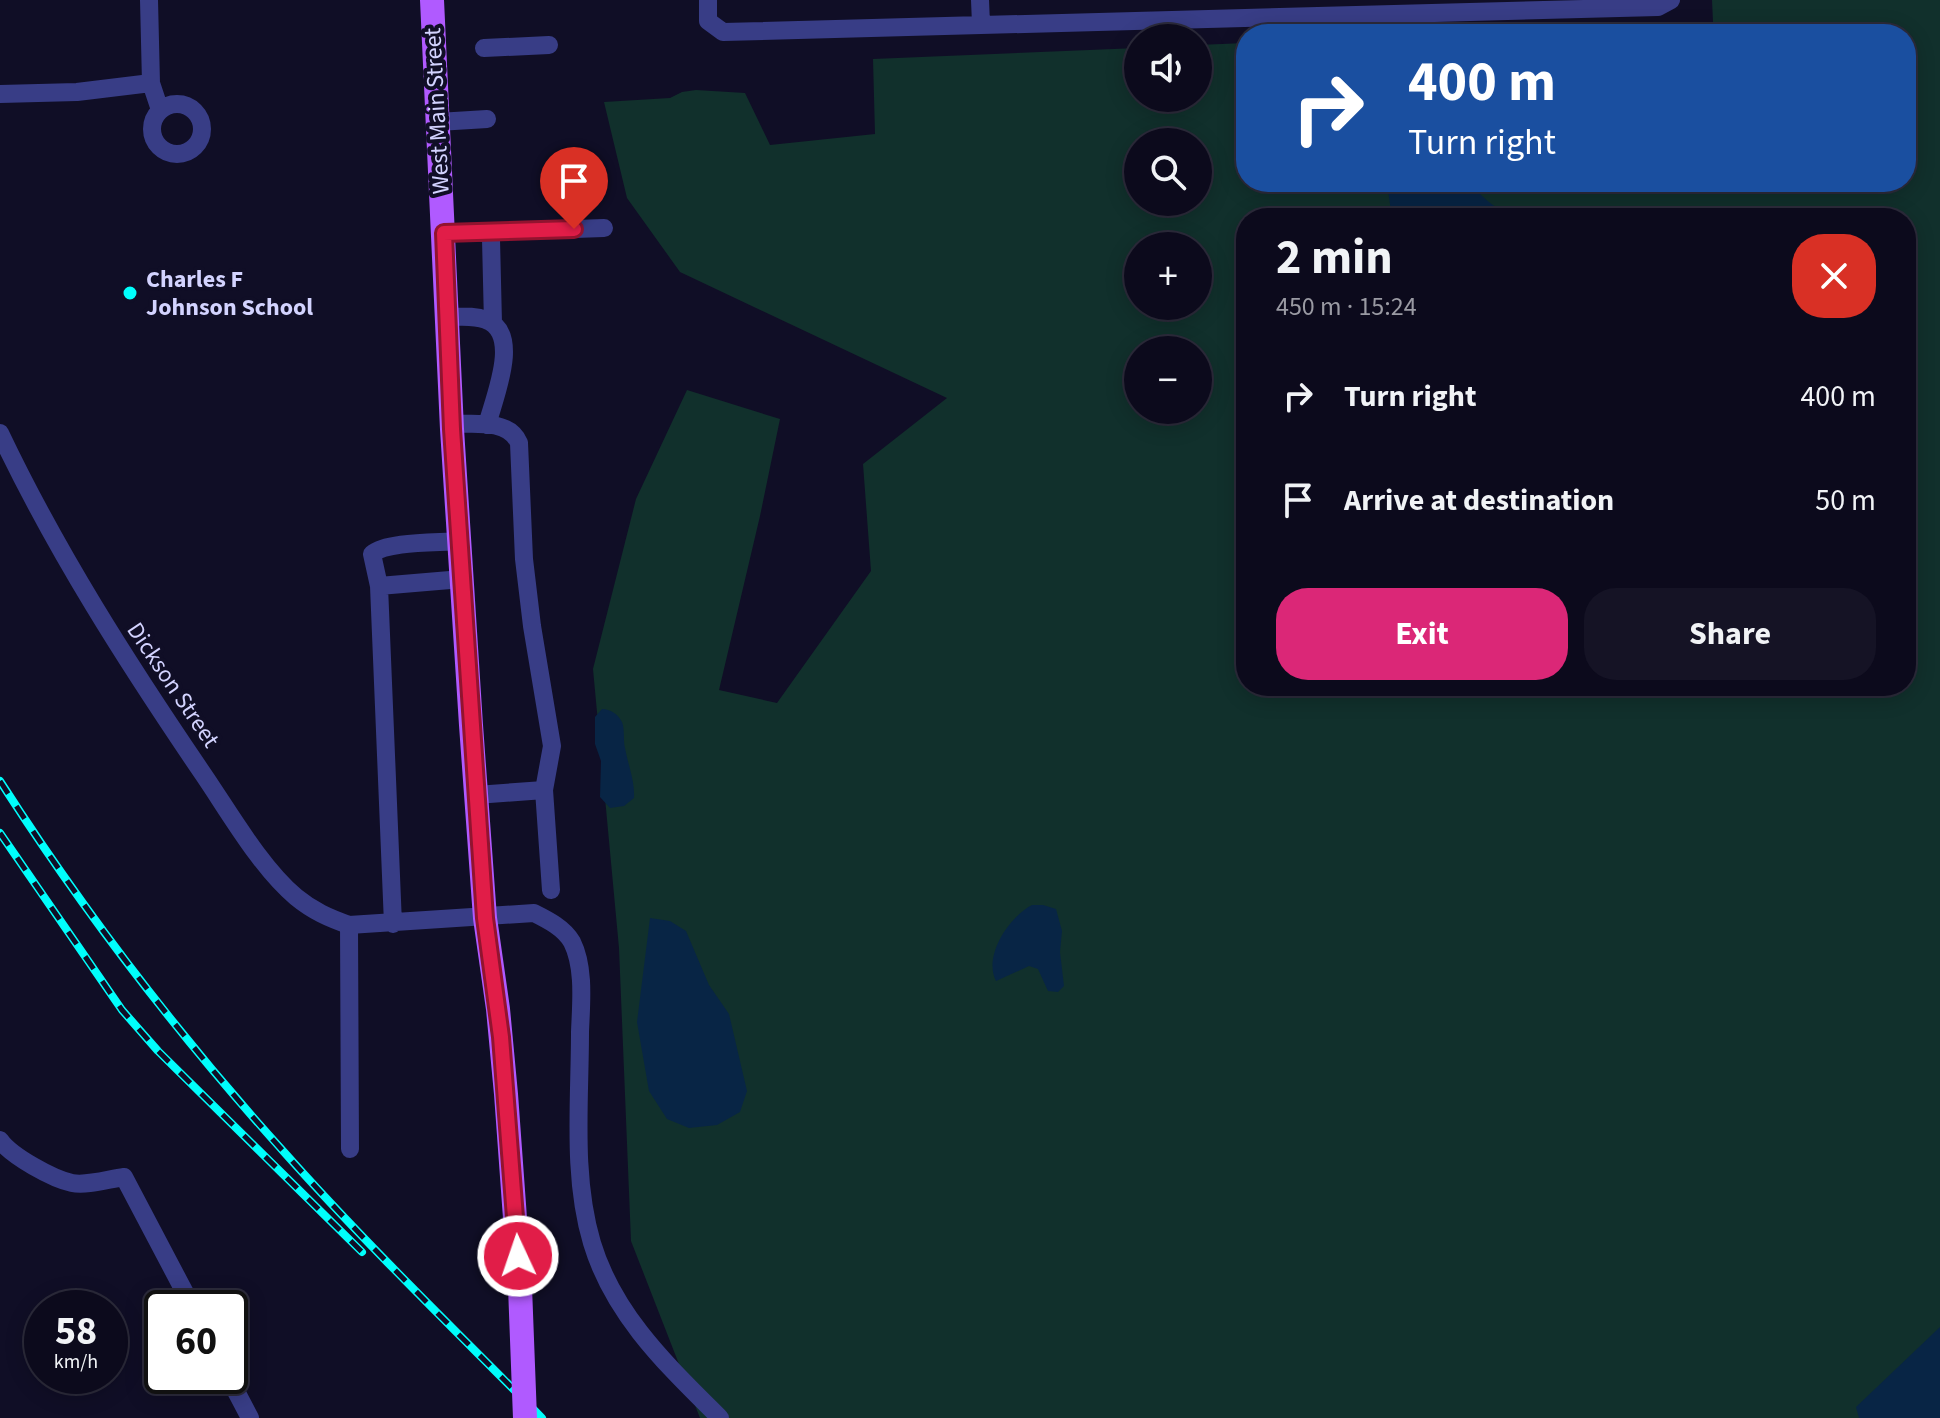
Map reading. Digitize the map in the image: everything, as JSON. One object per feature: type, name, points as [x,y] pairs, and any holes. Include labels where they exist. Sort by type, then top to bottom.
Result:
[{"type":"main road","name":"West Main Street","points":[[432,0],[459,541],[485,918],[502,1051],[520,1287],[525,1418]]},
{"type":"street","points":[[149,0],[151,83],[160,110]]},
{"type":"street","points":[[708,0],[708,21],[723,32],[1658,7],[1671,0]]},
{"type":"street","points":[[980,0],[981,24]]},
{"type":"street","points":[[484,48],[549,45]]},
{"type":"street","points":[[0,94],[77,92],[151,83]]},
{"type":"street","points":[[438,122],[487,119]]},
{"type":"street","points":[[444,233],[604,228]]},
{"type":"street","points":[[485,232],[491,239],[493,323]]},
{"type":"street","points":[[447,317],[473,317],[493,323],[502,334],[505,351],[487,425]]},
{"type":"street","points":[[452,424],[499,426],[511,432],[519,443],[525,572],[552,746],[544,790],[551,890]]},
{"type":"street","name":"Dickson Street","points":[[0,433],[46,526],[91,604],[241,830],[295,896],[322,916],[349,925],[534,913],[570,938],[577,955],[581,995],[580,1186],[593,1245],[604,1275],[634,1326],[720,1418]]},
{"type":"street","points":[[393,924],[379,586],[372,554],[376,550],[459,541]]},
{"type":"street","points":[[379,586],[462,579]]},
{"type":"street","points":[[476,795],[544,790]]},
{"type":"street","points":[[349,925],[350,1149]]},
{"type":"street","points":[[0,1140],[5,1147],[44,1171],[74,1184],[124,1177],[184,1290]]},
{"type":"street","points":[[237,1394],[250,1418]]},
{"type":"green space","points":[[1712,0],[1940,0],[1940,1418],[700,1418],[631,1241],[619,948],[593,669],[636,499],[687,390],[780,419],[719,690],[777,703],[871,571],[863,464],[947,398],[680,272],[627,198],[604,102],[670,98],[696,90],[745,93],[770,145],[875,134],[873,59],[1124,49],[1124,112],[1212,112],[1212,44],[1236,43],[1236,192],[1916,192],[1916,24],[1669,24],[1713,22]]},
{"type":"water","points":[[1388,192],[1478,192],[1498,208],[1391,208]]},
{"type":"water","points":[[602,709],[616,714],[623,725],[634,792],[634,798],[624,806],[610,808],[600,797],[601,761],[595,744],[595,717]]},
{"type":"water","points":[[1032,905],[1056,909],[1062,931],[1060,952],[1064,986],[1058,992],[1048,991],[1038,969],[1029,966],[996,981],[993,971],[1000,938],[1015,918]]},
{"type":"water","points":[[650,918],[670,921],[686,931],[709,985],[729,1014],[747,1091],[740,1112],[717,1125],[689,1128],[667,1119],[649,1091],[637,1022]]},
{"type":"water","points":[[1940,1327],[1940,1418],[1859,1418],[1856,1407]]},
{"type":"railway","points":[[0,781],[99,926],[245,1108],[347,1220],[542,1418]]},
{"type":"railway","points":[[0,833],[122,1010],[158,1051],[362,1252]]},
{"type":"place","name":"Charles F Johnson School","points":[[130,293]]},
{"type":"route","points":[[518,1256],[501,1037],[485,918],[452,429],[444,233],[574,229]]}]
